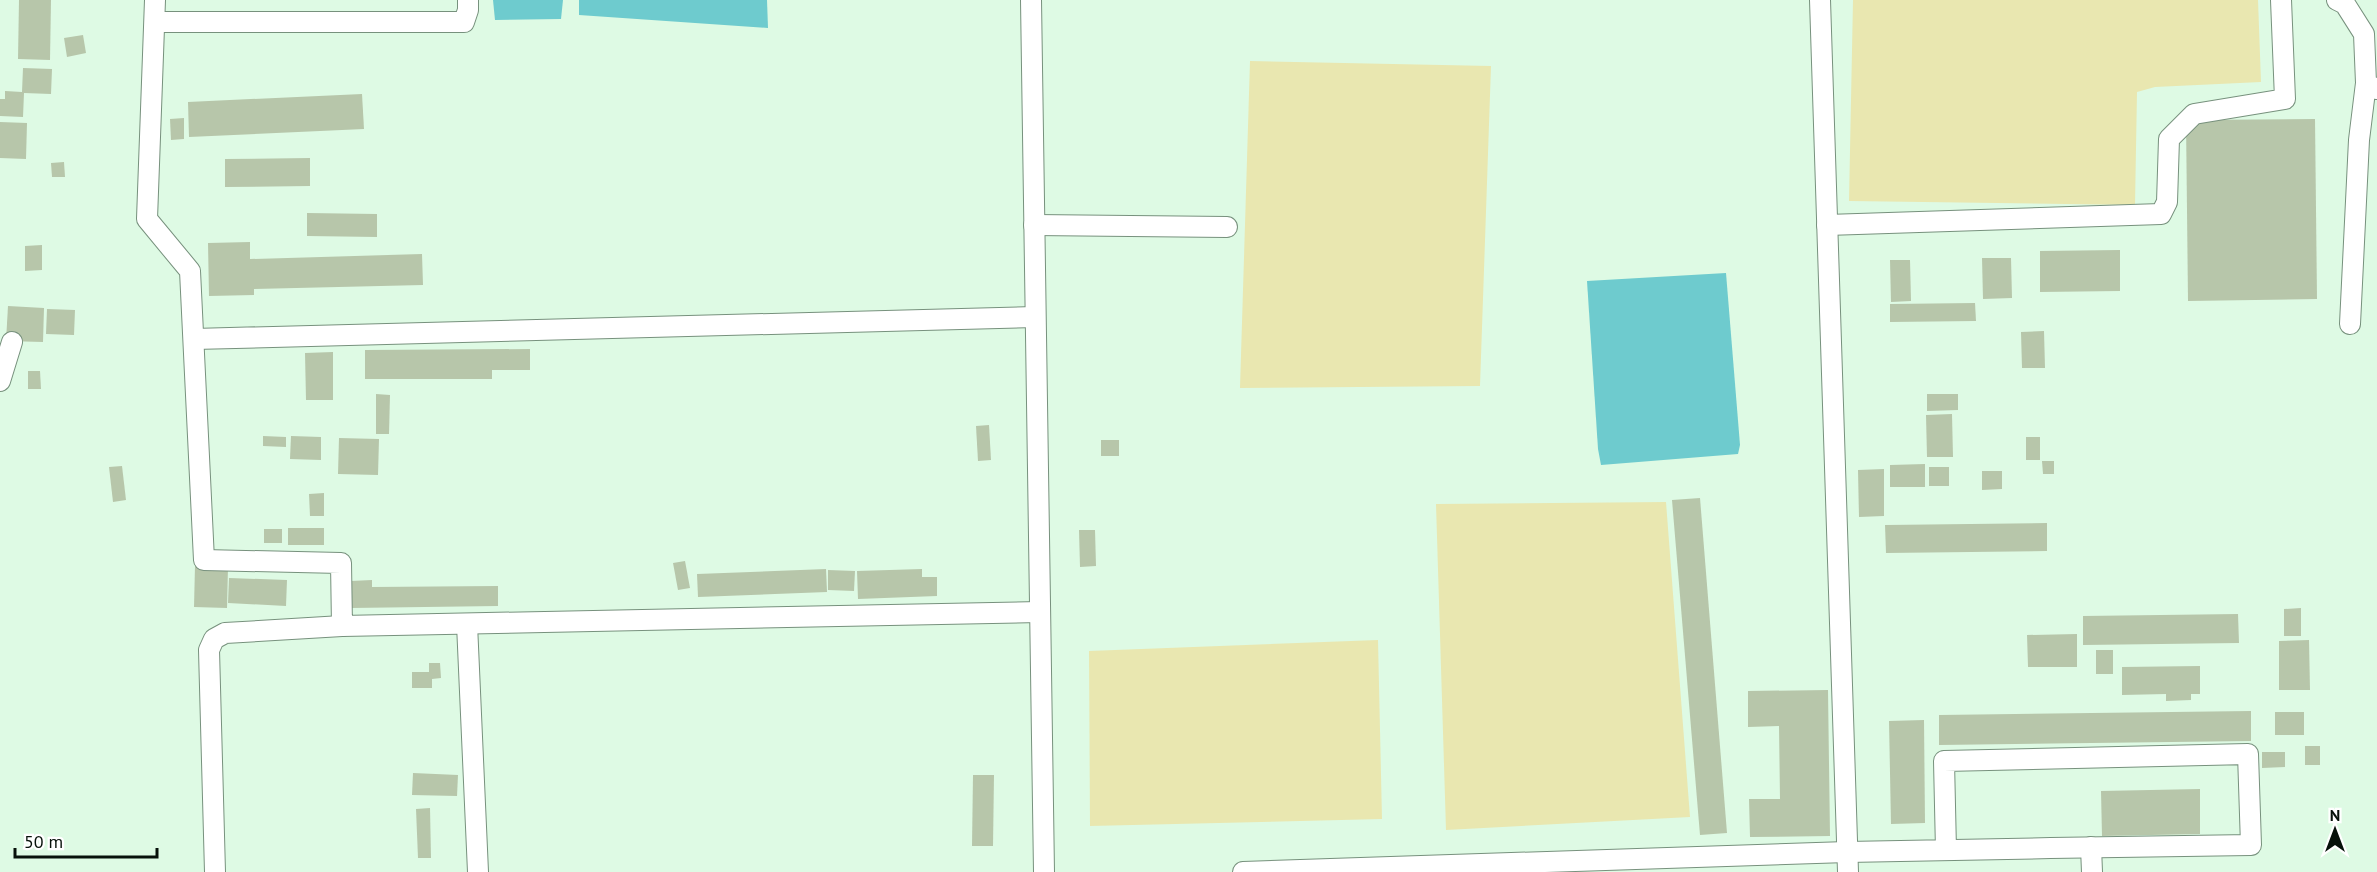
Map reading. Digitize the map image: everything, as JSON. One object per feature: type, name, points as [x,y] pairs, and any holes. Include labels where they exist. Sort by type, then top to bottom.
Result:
[{"type":"street","points":[[155,0],[147,219],[190,271],[204,560],[341,563],[342,626]]},
{"type":"street","points":[[155,22],[464,22],[468,0]]},
{"type":"street","points":[[1031,0],[1044,872]]},
{"type":"street","points":[[1820,0],[1848,872]]},
{"type":"street","points":[[1827,225],[2161,214],[2167,202],[2169,139],[2194,114],[2285,99],[2281,0]]},
{"type":"street","points":[[2337,0],[2345,4],[2364,34],[2371,86],[2359,140],[2350,324]]},
{"type":"street","points":[[1034,225],[1227,227]]},
{"type":"street","points":[[194,339],[1035,317]]},
{"type":"street","points":[[0,381],[12,342]]},
{"type":"street","points":[[216,872],[209,650],[214,639],[225,633],[342,626],[1040,612]]},
{"type":"street","points":[[467,624],[478,872]]},
{"type":"street","points":[[1243,872],[1847,852],[2250,845],[2248,754],[1944,761],[1946,850]]},
{"type":"street","points":[[2091,847],[2092,872]]},
{"type":"shaded area","points":[[1853,0],[2258,0],[2261,82],[2155,87],[2137,92],[2135,205],[1849,201]]},
{"type":"shaded area","points":[[1250,61],[1491,66],[1480,386],[1240,388]]},
{"type":"shaded area","points":[[1666,502],[1690,817],[1446,830],[1436,504]]},
{"type":"shaded area","points":[[1378,640],[1382,819],[1090,826],[1089,651]]},
{"type":"water","points":[[493,0],[563,0],[561,19],[495,20]]},
{"type":"water","points":[[579,0],[767,0],[768,28],[579,15]]},
{"type":"water","points":[[1726,273],[1740,445],[1738,454],[1601,465],[1587,281]]},
{"type":"building","points":[[19,0],[51,0],[50,60],[18,59]]},
{"type":"building","points":[[83,35],[86,53],[67,57],[64,38]]},
{"type":"building","points":[[23,68],[52,69],[51,94],[24,93],[23,117],[0,116],[0,99],[5,99],[5,91],[22,92]]},
{"type":"building","points":[[362,94],[364,129],[189,137],[188,102]]},
{"type":"building","points":[[184,118],[184,139],[171,140],[170,119]]},
{"type":"building","points":[[2315,119],[2317,299],[2188,301],[2186,120]]},
{"type":"building","points":[[0,122],[27,123],[26,159],[0,158]]},
{"type":"building","points":[[310,158],[310,186],[225,187],[225,159]]},
{"type":"building","points":[[64,162],[65,177],[52,177],[51,163]]},
{"type":"building","points":[[307,213],[377,214],[377,237],[307,236]]},
{"type":"building","points":[[250,242],[250,259],[422,254],[423,285],[254,289],[254,295],[209,296],[208,243]]},
{"type":"building","points":[[42,245],[42,270],[25,271],[25,246]]},
{"type":"building","points":[[2120,250],[2120,291],[2040,292],[2040,251]]},
{"type":"building","points":[[1982,258],[2011,258],[2012,298],[1983,299]]},
{"type":"building","points":[[1890,260],[1910,260],[1911,301],[1891,302]]},
{"type":"building","points":[[1975,303],[1976,321],[1890,322],[1890,304]]},
{"type":"building","points":[[8,306],[44,308],[43,342],[6,341]]},
{"type":"building","points":[[47,309],[75,310],[74,335],[46,334]]},
{"type":"building","points":[[2044,331],[2045,368],[2022,368],[2021,332]]},
{"type":"building","points":[[530,349],[530,370],[492,370],[492,379],[365,379],[365,350]]},
{"type":"building","points":[[333,352],[333,400],[306,400],[305,353]]},
{"type":"building","points":[[28,371],[40,371],[41,389],[28,389]]},
{"type":"building","points":[[376,394],[390,395],[389,434],[376,434]]},
{"type":"building","points":[[1927,394],[1958,394],[1958,410],[1927,411]]},
{"type":"building","points":[[1952,414],[1953,457],[1927,457],[1926,415]]},
{"type":"building","points":[[989,425],[991,460],[978,461],[976,426]]},
{"type":"building","points":[[263,436],[286,437],[286,447],[263,446]]},
{"type":"building","points":[[291,436],[321,437],[321,460],[290,459]]},
{"type":"building","points":[[2026,437],[2040,437],[2040,460],[2026,460]]},
{"type":"building","points":[[339,438],[379,439],[378,475],[338,474]]},
{"type":"building","points":[[1101,440],[1119,440],[1119,456],[1101,456]]},
{"type":"building","points":[[2042,461],[2054,461],[2054,474],[2043,474]]},
{"type":"building","points":[[1925,464],[1925,487],[1890,487],[1890,465]]},
{"type":"building","points":[[122,466],[126,500],[113,502],[109,467]]},
{"type":"building","points":[[1929,467],[1949,467],[1949,486],[1929,486]]},
{"type":"building","points":[[1884,469],[1884,516],[1859,517],[1858,470]]},
{"type":"building","points":[[1982,471],[2002,471],[2002,489],[1982,490]]},
{"type":"building","points":[[324,493],[324,516],[310,516],[309,494]]},
{"type":"building","points":[[1700,498],[1727,833],[1700,835],[1672,500]]},
{"type":"building","points":[[2047,523],[2047,551],[1886,553],[1885,525]]},
{"type":"building","points":[[288,528],[324,528],[324,545],[288,545]]},
{"type":"building","points":[[264,529],[282,529],[282,543],[264,543]]},
{"type":"building","points":[[1079,530],[1095,530],[1096,566],[1080,567]]},
{"type":"building","points":[[685,561],[690,588],[678,590],[673,563]]},
{"type":"building","points":[[195,566],[228,567],[227,608],[194,607]]},
{"type":"building","points":[[826,569],[827,592],[698,597],[697,574]]},
{"type":"building","points":[[922,569],[922,577],[937,577],[937,596],[858,599],[857,571]]},
{"type":"building","points":[[828,570],[855,571],[854,591],[828,590]]},
{"type":"building","points":[[229,578],[287,580],[286,606],[228,603]]},
{"type":"building","points":[[372,580],[372,587],[498,586],[498,606],[351,608],[351,581]]},
{"type":"building","points":[[2301,608],[2301,636],[2284,636],[2284,609]]},
{"type":"building","points":[[2238,614],[2239,643],[2083,645],[2083,616]]},
{"type":"building","points":[[2077,634],[2077,667],[2028,667],[2027,635]]},
{"type":"building","points":[[2309,640],[2310,690],[2279,690],[2279,641]]},
{"type":"building","points":[[2096,650],[2113,650],[2113,674],[2096,674]]},
{"type":"building","points":[[429,663],[440,663],[441,678],[432,679],[432,688],[412,688],[412,672],[429,672]]},
{"type":"building","points":[[2200,666],[2200,694],[2191,694],[2191,700],[2166,701],[2166,694],[2122,695],[2122,667]]},
{"type":"building","points":[[1828,690],[1830,836],[1750,837],[1749,799],[1780,799],[1779,726],[1748,727],[1748,691]]},
{"type":"building","points":[[2251,711],[2251,741],[1939,745],[1939,715]]},
{"type":"building","points":[[2275,712],[2304,712],[2304,735],[2275,735]]},
{"type":"building","points":[[1924,720],[1925,823],[1891,824],[1889,721]]},
{"type":"building","points":[[2305,746],[2320,746],[2320,765],[2305,765]]},
{"type":"building","points":[[2262,752],[2285,752],[2285,767],[2262,768]]},
{"type":"building","points":[[413,773],[458,775],[457,796],[412,795]]},
{"type":"building","points":[[973,775],[994,775],[993,846],[972,846]]},
{"type":"building","points":[[2200,789],[2200,834],[2102,836],[2101,791]]},
{"type":"building","points":[[430,808],[431,858],[418,858],[416,809]]}]
